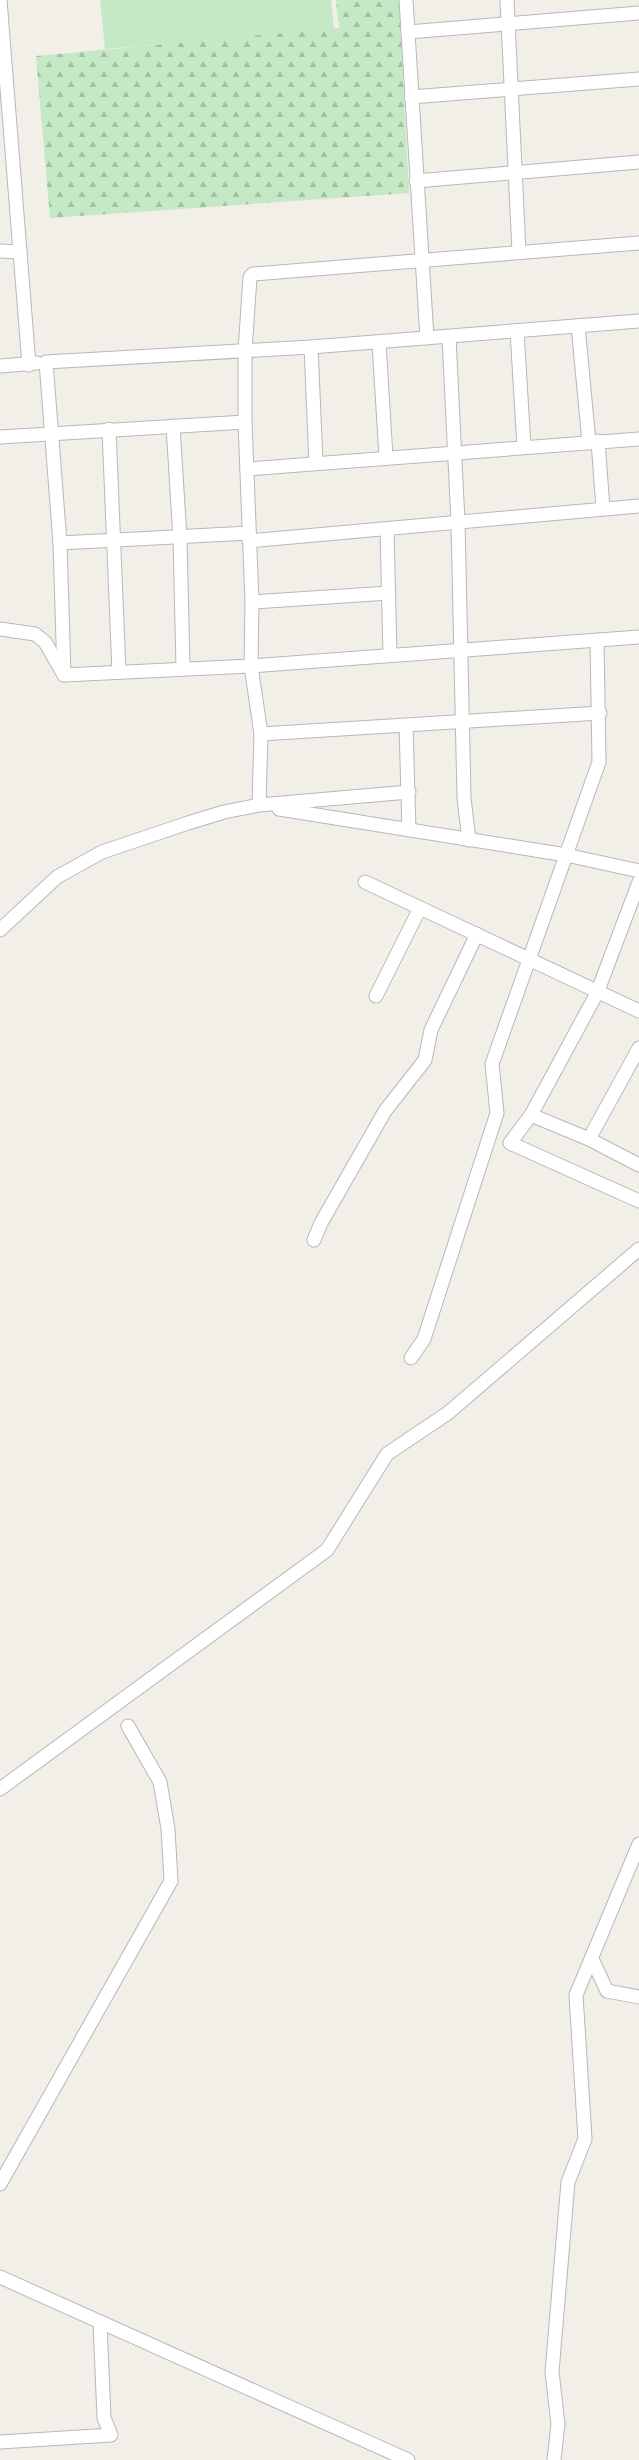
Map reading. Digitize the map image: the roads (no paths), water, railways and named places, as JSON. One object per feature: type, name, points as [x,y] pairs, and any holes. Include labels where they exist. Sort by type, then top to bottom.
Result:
[{"type":"street","points":[[0,0],[29,365]]},
{"type":"street","points":[[406,0],[416,181],[427,338]]},
{"type":"street","points":[[507,0],[519,252]]},
{"type":"street","points":[[408,32],[639,13]]},
{"type":"street","points":[[411,97],[639,79]]},
{"type":"street","points":[[416,181],[639,162]]},
{"type":"street","points":[[259,805],[261,734],[251,666],[252,602],[245,422],[245,350],[248,280],[253,274],[639,243]]},
{"type":"street","points":[[0,251],[20,252]]},
{"type":"street","points":[[0,366],[245,350],[311,348],[639,321]]},
{"type":"street","points":[[578,326],[603,509]]},
{"type":"street","points":[[517,331],[524,447]]},
{"type":"street","points":[[449,336],[458,522],[464,798],[469,840]]},
{"type":"street","points":[[379,343],[386,457]]},
{"type":"street","points":[[311,348],[316,463]]},
{"type":"street","points":[[46,362],[60,543],[65,645],[64,675]]},
{"type":"street","points":[[0,437],[52,435],[109,429],[245,422]]},
{"type":"street","points":[[173,426],[180,538],[183,668]]},
{"type":"street","points":[[109,429],[119,672]]},
{"type":"street","points":[[247,468],[639,439]]},
{"type":"street","points":[[60,543],[249,537],[387,529],[639,506]]},
{"type":"street","points":[[387,529],[390,655]]},
{"type":"street","points":[[252,602],[389,593]]},
{"type":"street","points":[[0,629],[35,634],[45,642],[64,675]]},
{"type":"street","points":[[64,675],[183,668],[251,666],[639,637]]},
{"type":"street","points":[[411,1358],[424,1339],[486,1152],[497,1113],[492,1064],[599,762],[600,713],[597,640]]},
{"type":"street","points":[[261,734],[600,713]]},
{"type":"street","points":[[406,726],[409,830]]},
{"type":"street","points":[[0,930],[57,877],[102,852],[203,818],[259,805],[409,792]]},
{"type":"street","points":[[259,805],[566,855],[639,871]]},
{"type":"street","points":[[365,882],[639,1011]]},
{"type":"street","points":[[639,882],[598,993],[531,1115],[510,1143],[639,1201]]},
{"type":"street","points":[[376,996],[420,908]]},
{"type":"street","points":[[314,1240],[321,1224],[385,1111],[425,1060],[431,1030],[476,934]]},
{"type":"street","points":[[588,1139],[639,1048]]},
{"type":"street","points":[[531,1115],[588,1139],[639,1165]]},
{"type":"street","points":[[0,1789],[327,1550],[387,1454],[448,1413],[639,1249]]},
{"type":"street","points":[[0,2184],[171,1881],[168,1829],[160,1782],[128,1726]]},
{"type":"street","points":[[554,2460],[558,2424],[552,2372],[568,2182],[585,2139],[576,1995],[639,1844]]},
{"type":"street","points":[[592,1958],[608,1991],[639,1997]]},
{"type":"street","points":[[0,2277],[408,2460]]},
{"type":"street","points":[[0,2442],[111,2435],[104,2418],[100,2322]]}]
